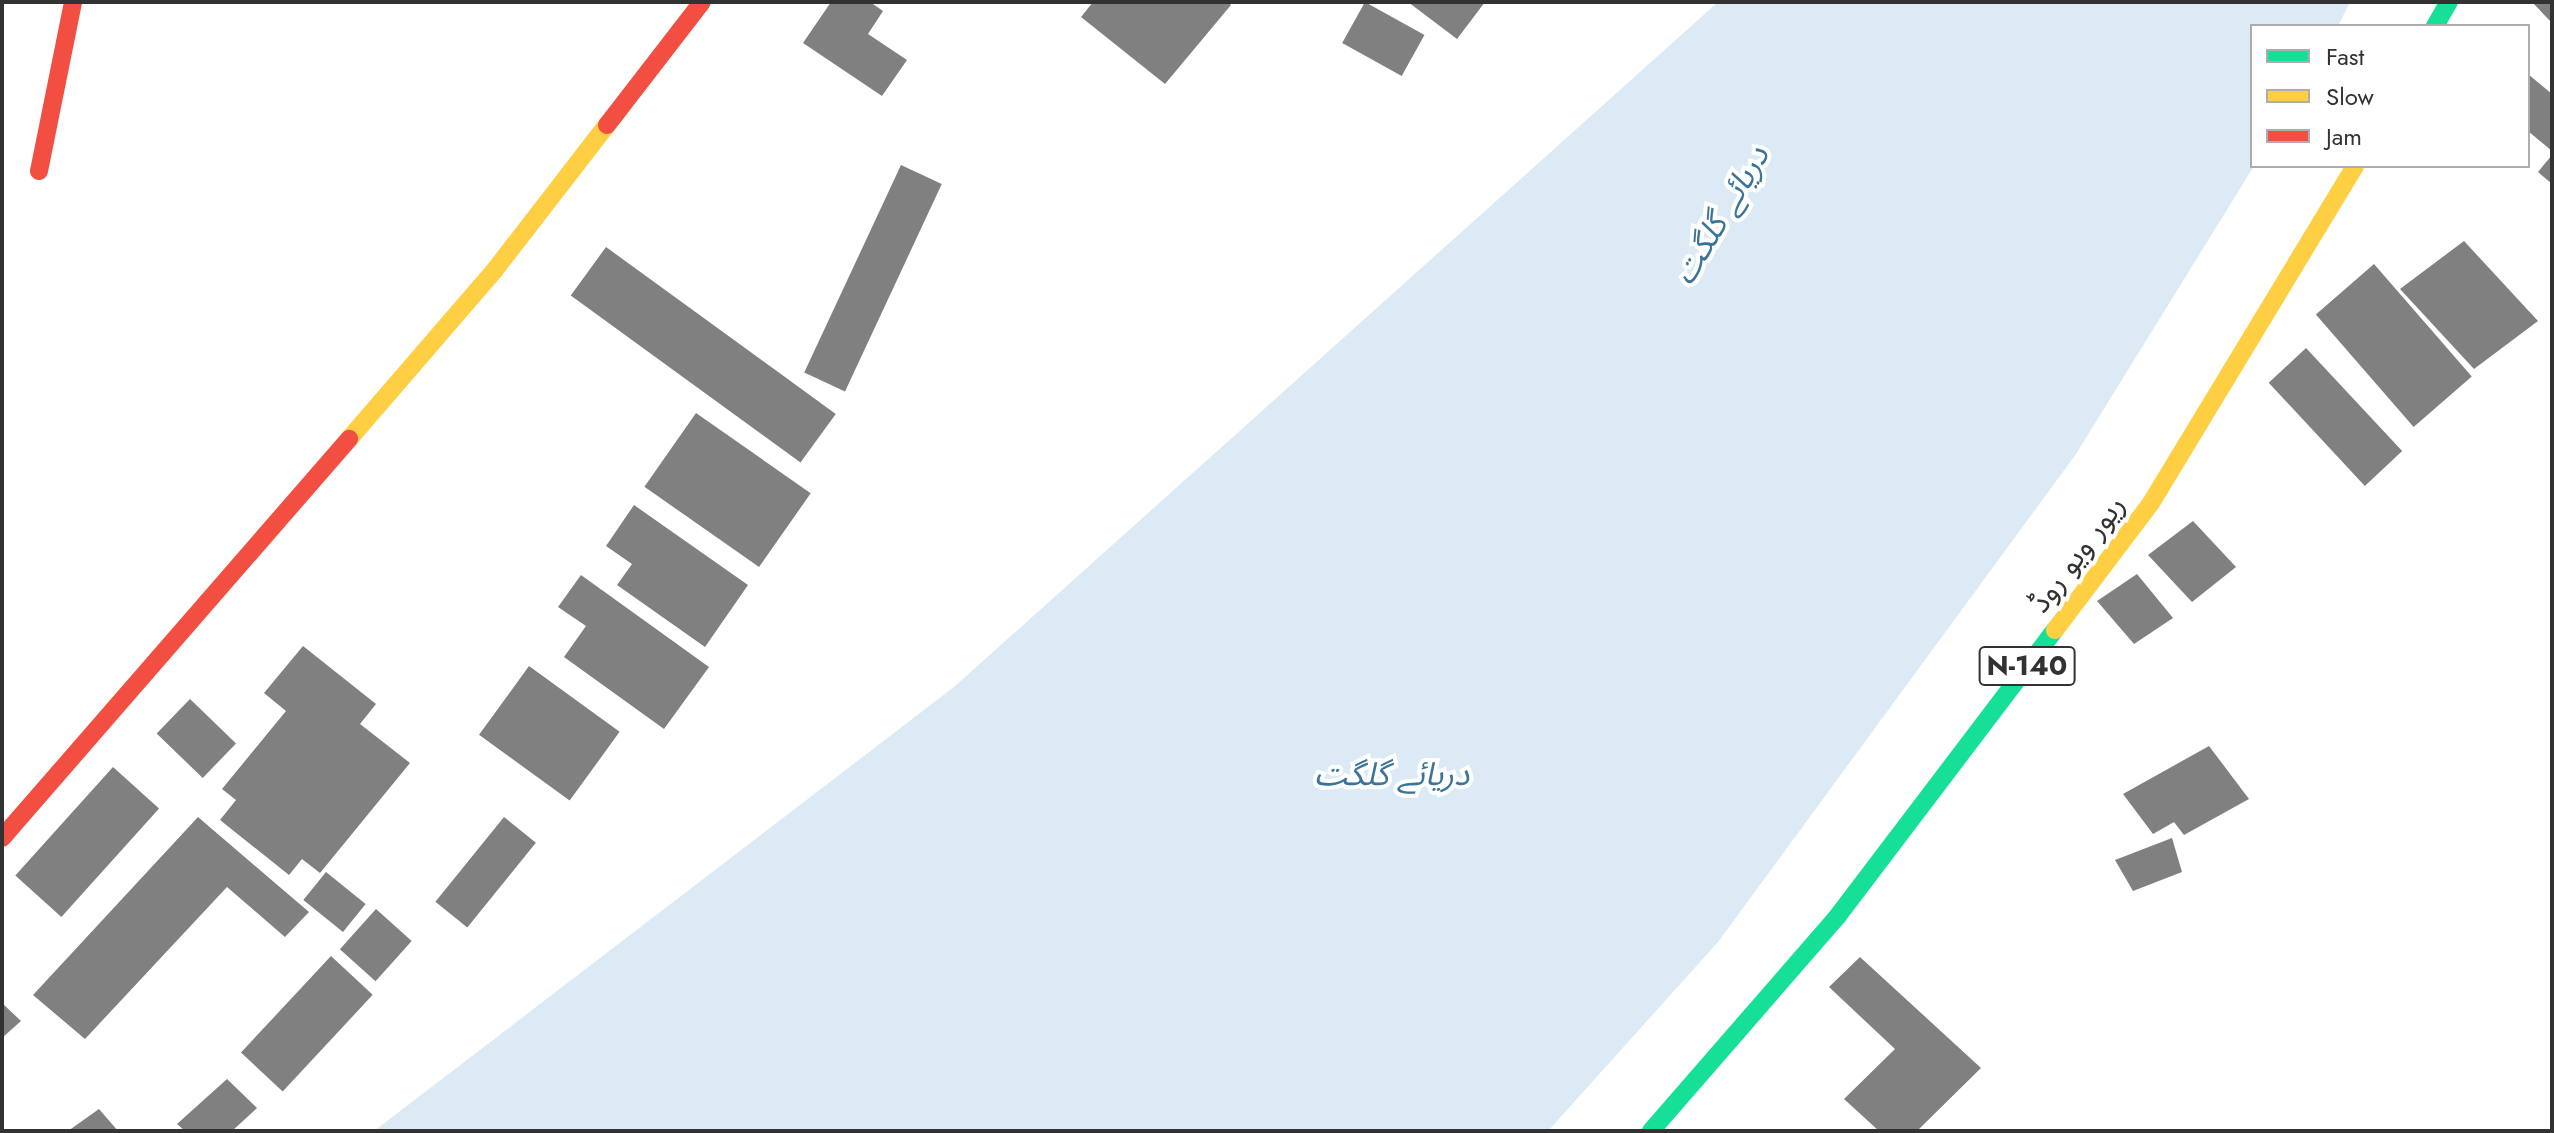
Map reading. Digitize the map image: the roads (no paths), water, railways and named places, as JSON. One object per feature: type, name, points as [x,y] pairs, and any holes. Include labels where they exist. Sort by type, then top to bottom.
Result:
[{"type":"main road","points":[[39,171],[73,2]]},
{"type":"main road","points":[[2,838],[494,271],[702,2]]},
{"type":"main road","points":[[2436,24],[2449,2]]},
{"type":"main road","name":"ریور ویو روڈ","points":[[1651,1131],[1837,917],[2151,503],[2354,168]]},
{"type":"water","name":"دریائے گلگت","points":[[1718,2],[2350,2],[2339,24],[2250,24],[2250,168],[2253,168],[2076,454],[1718,942],[1548,1131],[374,1131],[954,687]]}]
